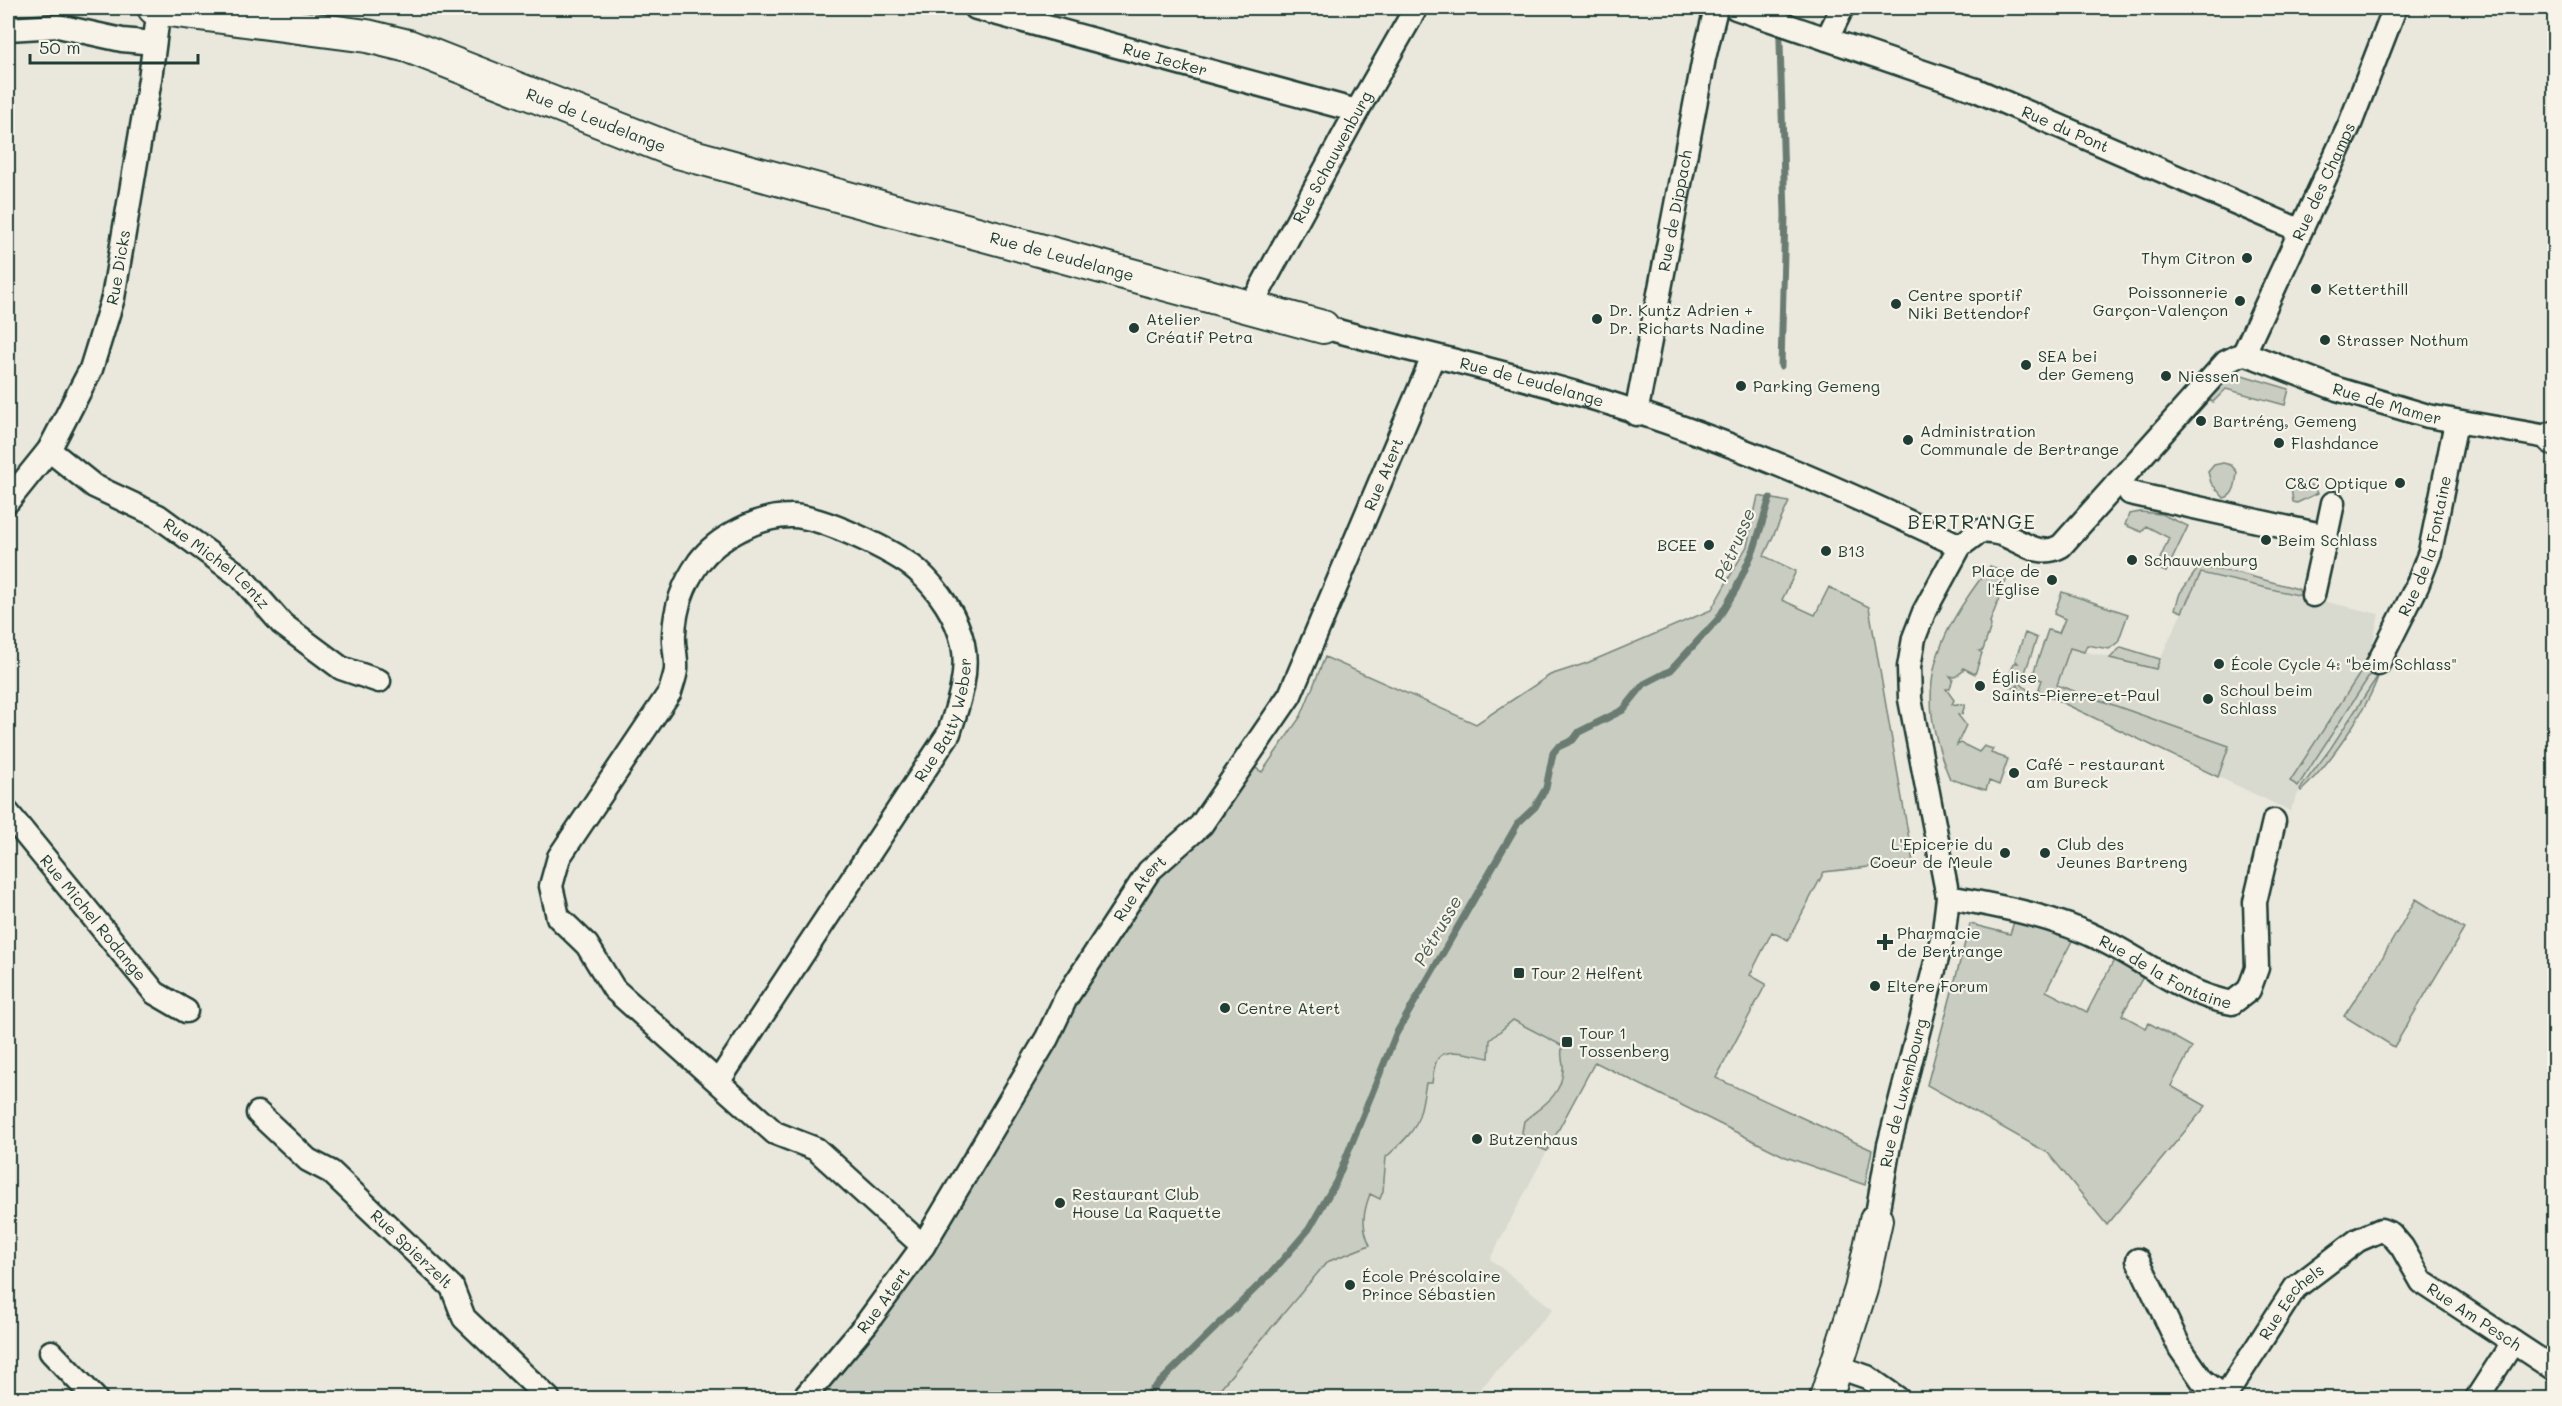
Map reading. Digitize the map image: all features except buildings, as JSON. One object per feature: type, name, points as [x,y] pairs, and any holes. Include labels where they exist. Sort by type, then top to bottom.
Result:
[{"type":"street","name":"Rue de Leudelange","points":[[154,8],[367,36],[408,46],[678,152],[1250,308],[1600,400],[1719,441],[1826,482],[1960,546]]},
{"type":"street","name":"Rue Dicks","points":[[8,501],[49,450],[91,369],[113,298],[159,8]]},
{"type":"street","name":"Rue Iecker","points":[[976,8],[1356,111]]},
{"type":"street","name":"Rue Schauwenburg","points":[[1250,308],[1356,111],[1416,8]]},
{"type":"street","name":"Rue de Dippach","points":[[1636,414],[1704,58],[1716,8]]},
{"type":"street","points":[[1827,39],[1842,8]]},
{"type":"street","name":"Rue des Champs","points":[[2235,358],[2276,288],[2300,230],[2350,124],[2395,8]]},
{"type":"street","name":"Rue du Pont","points":[[1744,10],[1976,90],[2300,230]]},
{"type":"street","points":[[8,29],[58,26],[122,40],[154,43]]},
{"type":"street","name":"Rue Atert","points":[[804,1398],[871,1317],[923,1246],[1047,1038],[1066,998],[1149,871],[1201,825],[1290,694],[1433,357]]},
{"type":"street","points":[[1960,546],[1980,531],[2001,534],[2036,550],[2050,552],[2061,546],[2235,358]]},
{"type":"street","name":"Rue de Mamer","points":[[2235,358],[2456,422],[2554,438]]},
{"type":"street","name":"Rue de la Fontaine","points":[[2378,664],[2417,586],[2430,552],[2456,422]]},
{"type":"street","name":"Rue Michel Lentz","points":[[49,450],[94,486],[158,516],[240,576],[282,624],[341,669],[379,681]]},
{"type":"street","points":[[2130,493],[2326,536]]},
{"type":"street","points":[[2313,596],[2333,503]]},
{"type":"street","name":"Rue Batty Weber","points":[[718,1082],[949,733],[963,689],[963,645],[952,616],[948,606],[918,571],[863,539],[826,524],[791,516],[756,522],[712,548],[699,563],[680,598],[673,634],[676,670],[670,692],[559,857],[551,886],[558,917],[587,945],[615,989],[718,1082],[775,1133],[816,1149],[923,1246]]},
{"type":"street","name":"Rue de Luxembourg","points":[[1826,1398],[1838,1367],[1861,1289],[1876,1220],[1888,1145],[1944,931],[1948,897],[1910,699],[1909,667],[1914,638],[1924,612],[1960,546]]},
{"type":"street","name":"Rue Michel Rodange","points":[[8,813],[155,993],[186,1011]]},
{"type":"street","name":"Rue de la Fontaine","points":[[1948,897],[2067,926],[2102,940],[2207,998],[2232,1003],[2249,990],[2257,968],[2255,902],[2274,821]]},
{"type":"street","name":"Rue Spierzelt","points":[[258,1113],[308,1160],[331,1172],[452,1287],[464,1318],[548,1398]]},
{"type":"street","name":"Rue Am Pesch","points":[[2381,1230],[2391,1234],[2402,1247],[2422,1282],[2554,1369]]},
{"type":"street","name":"Rue Eechels","points":[[2138,1260],[2180,1348],[2202,1380],[2224,1398],[2295,1288],[2358,1240],[2381,1230]]},
{"type":"street","points":[[2477,1398],[2513,1342]]},
{"type":"street","points":[[51,1352],[95,1398]]},
{"type":"street","points":[[1838,1367],[1867,1377],[1897,1398]]},
{"type":"shaded area","points":[[2232,372],[2289,389],[2285,405],[2226,389],[2213,402],[2208,398]]},
{"type":"shaded area","points":[[2223,463],[2231,465],[2237,472],[2233,492],[2224,498],[2211,483],[2208,472],[2214,465]]},
{"type":"shaded area","points":[[2300,483],[2311,485],[2318,493],[2297,503],[2293,502],[2291,488]]},
{"type":"shaded area","points":[[1758,496],[1789,502],[1764,556],[1796,571],[1782,600],[1815,615],[1829,587],[1869,607],[1913,862],[1824,872],[1788,940],[1772,932],[1750,975],[1766,984],[1716,1078],[1872,1150],[1865,1185],[1786,1157],[1595,1062],[1547,1151],[1525,1142],[1522,1132],[1524,1121],[1550,1100],[1559,1087],[1563,1069],[1561,1052],[1563,1046],[1513,1020],[1490,1040],[1489,1058],[1454,1052],[1447,1053],[1437,1060],[1432,1083],[1426,1083],[1419,1118],[1411,1132],[1386,1157],[1383,1191],[1380,1199],[1370,1194],[1364,1220],[1365,1232],[1370,1245],[1327,1262],[1212,1398],[804,1398],[866,1324],[1066,998],[1246,762],[1262,772],[1301,716],[1325,657],[1476,724],[1550,675],[1587,663],[1711,610],[1747,546]]},
{"type":"shaded area","points":[[2140,512],[2161,514],[2188,526],[2166,572],[2156,568],[2169,538],[2146,526],[2142,532],[2125,525],[2129,514]]},
{"type":"shaded area","points":[[1990,566],[2009,573],[1990,622],[1991,626],[1983,650],[1979,651],[1982,653],[1975,674],[1963,668],[1963,671],[1955,677],[1950,676],[1953,679],[1950,689],[1946,689],[1954,700],[1952,704],[1965,705],[1962,714],[1958,715],[1966,725],[1957,745],[1961,743],[1979,752],[1984,746],[1993,749],[1991,753],[2008,759],[1999,785],[1989,781],[1986,790],[1950,779],[1932,718],[1931,691],[1935,666],[1943,642],[1955,617]]},
{"type":"shaded area","points":[[2199,567],[2239,573],[2298,589],[2302,596],[2201,573],[2182,612],[2175,609],[2180,593]]},
{"type":"shaded area","name":"Schoul beim Schlass","points":[[2200,573],[2379,614],[2371,651],[2363,665],[2379,674],[2300,790],[2290,811],[2038,691],[2042,680],[2056,685],[2070,648],[2156,668]]},
{"type":"shaded area","points":[[2062,592],[2128,614],[2118,642],[2109,649],[2087,645],[2084,652],[2070,648],[2057,685],[2229,746],[2218,777],[2038,691],[2042,680],[2032,677],[2048,630],[2059,633],[2065,619],[2054,614]]},
{"type":"shaded area","points":[[2025,633],[2037,638],[2021,684],[2029,691],[2026,701],[2022,699],[2018,685],[2016,688],[2006,685],[2014,663],[2018,663],[2015,660]]},
{"type":"shaded area","points":[[2121,647],[2160,659],[2156,669],[2110,658]]},
{"type":"shaded area","points":[[2364,667],[2372,672],[2298,786],[2290,781]]},
{"type":"shaded area","points":[[2379,674],[2366,704],[2346,736],[2323,767],[2301,791],[2300,789],[2330,749]]},
{"type":"shaded area","points":[[2416,899],[2464,929],[2394,1047],[2344,1016],[2378,965]]},
{"type":"shaded area","points":[[2014,922],[2073,939],[2046,991],[2087,1012],[2114,960],[2144,975],[2122,1015],[2146,1028],[2149,1023],[2192,1047],[2171,1086],[2206,1106],[2107,1225],[2048,1153],[1927,1085],[1970,924],[2010,934]]},
{"type":"shaded area","points":[[1513,1020],[1594,1062],[1490,1259],[1553,1309],[1472,1398],[1212,1398],[1327,1262],[1370,1245],[1364,1232],[1364,1213],[1371,1194],[1379,1198],[1383,1191],[1386,1157],[1408,1138],[1419,1122],[1426,1082],[1432,1083],[1437,1060],[1441,1055],[1456,1052],[1488,1058],[1490,1040]]},
{"type":"waterway","name":"Pétrusse","points":[[1779,8],[1785,215],[1781,366]]},
{"type":"waterway","name":"Pétrusse","points":[[1144,1398],[1273,1271],[1309,1229],[1336,1182],[1396,1034],[1518,823],[1535,807],[1546,788],[1553,753],[1558,747],[1573,740],[1579,732],[1623,710],[1644,684],[1671,670],[1718,619],[1736,589],[1754,549],[1770,498]]},
{"type":"place","name":"Thym Citron","points":[[2247,258]]},
{"type":"place","name":"Ketterthill","points":[[2316,289]]},
{"type":"place","name":"Poissonnerie Garçon-Valençon","points":[[2240,301]]},
{"type":"place","name":"Centre sportif Niki Bettendorf","points":[[1896,304]]},
{"type":"place","name":"Dr. Kuntz Adrien + Dr. Richarts Nadine","points":[[1597,319]]},
{"type":"place","name":"Atelier Créatif Petra","points":[[1134,328]]},
{"type":"place","name":"Strasser Nothum","points":[[2325,340]]},
{"type":"place","name":"SEA bei der Gemeng","points":[[2026,365]]},
{"type":"place","name":"Niessen","points":[[2166,376]]},
{"type":"place","name":"Parking Gemeng","points":[[1741,386]]},
{"type":"place","name":"Bartréng, Gemeng","points":[[2201,421]]},
{"type":"place","name":"Administration Communale de Bertrange","points":[[1908,440]]},
{"type":"place","name":"Flashdance","points":[[2279,443]]},
{"type":"place","name":"C&C Optique","points":[[2400,483]]},
{"type":"place","name":"Beim Schlass","points":[[2266,540]]},
{"type":"place","name":"BCEE","points":[[1709,545]]},
{"type":"place","name":"B13","points":[[1826,551]]},
{"type":"place","name":"Schauwenburg","points":[[2132,560]]},
{"type":"place","name":"Place de l'Église","points":[[2052,580]]},
{"type":"place","name":"École Cycle 4: \"beim Schlass\"","points":[[2219,664]]},
{"type":"place","name":"Église Saints-Pierre-et-Paul","points":[[1980,686]]},
{"type":"place","name":"Schoul beim Schlass","points":[[2208,699]]},
{"type":"place","name":"Café - restaurant am Bureck","points":[[2014,773]]},
{"type":"place","name":"L'Epicerie du Coeur de Meule","points":[[2005,853]]},
{"type":"place","name":"Club des Jeunes Bartreng","points":[[2045,853]]},
{"type":"place","name":"Pharmacie de Bertrange","points":[[1885,942]]},
{"type":"place","name":"Tour 2 Helfent","points":[[1519,973]]},
{"type":"place","name":"Eltere Forum","points":[[1875,986]]},
{"type":"place","name":"Centre Atert","points":[[1225,1008]]},
{"type":"place","name":"Tour 1 Tossenberg","points":[[1567,1042]]},
{"type":"place","name":"Butzenhaus","points":[[1477,1139]]},
{"type":"place","name":"Restaurant Club House La Raquette","points":[[1060,1203]]},
{"type":"place","name":"École Préscolaire Prince Sébastien","points":[[1350,1285]]},
{"type":"district","name":"BERTRANGE","points":[[1972,522]]}]
